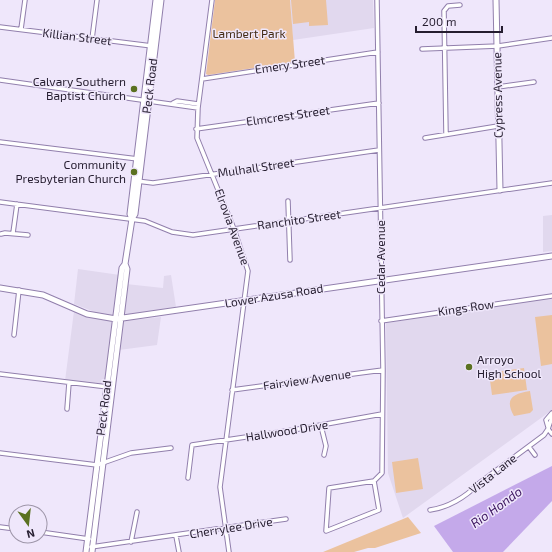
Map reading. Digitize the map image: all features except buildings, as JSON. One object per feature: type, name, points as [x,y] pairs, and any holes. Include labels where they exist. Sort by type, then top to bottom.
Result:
[{"type":"main road","name":"Peck Road","points":[[153,46],[156,0]]},
{"type":"main road","name":"Peck Road","points":[[86,550],[91,539],[103,463],[110,388],[119,319],[122,268],[125,264],[132,219],[130,214],[136,181],[153,46],[161,0]]},
{"type":"main road","name":"Cypress Avenue","points":[[496,0],[500,190]]},
{"type":"main road","name":"Lower Azusa Road","points":[[0,288],[20,290],[50,298],[87,314],[119,319],[552,256]]},
{"type":"main road","name":"Peck Road","points":[[92,550],[91,539],[97,465],[110,388]]},
{"type":"street","points":[[21,29],[25,0]]},
{"type":"street","points":[[92,39],[97,0]]},
{"type":"street","name":"Elrovia Avenue","points":[[212,0],[198,106],[196,129],[197,138],[234,229],[248,271],[220,487],[229,552]]},
{"type":"street","name":"Cedar Avenue","points":[[374,481],[382,474],[383,370],[381,321],[381,208],[377,0]]},
{"type":"street","points":[[446,133],[444,11],[448,6],[460,5]]},
{"type":"street","name":"Killian Street","points":[[0,27],[153,46]]},
{"type":"street","points":[[422,49],[498,46],[552,38]]},
{"type":"street","name":"Emery Street","points":[[202,79],[378,52]]},
{"type":"street","points":[[0,80],[146,100],[173,103],[177,101],[198,106]]},
{"type":"street","points":[[498,87],[534,82]]},
{"type":"street","name":"Elmcrest Street","points":[[196,129],[379,103]]},
{"type":"street","points":[[425,138],[446,133],[498,126]]},
{"type":"street","points":[[0,142],[139,159]]},
{"type":"street","name":"Mulhall Street","points":[[136,181],[153,183],[379,150]]},
{"type":"street","name":"Ranchito Street","points":[[0,202],[145,221],[172,232],[184,235],[193,235],[552,183]]},
{"type":"street","points":[[288,201],[290,260]]},
{"type":"street","points":[[13,233],[17,204]]},
{"type":"street","points":[[1,234],[13,233],[28,236]]},
{"type":"street","points":[[14,335],[20,290]]},
{"type":"street","name":"Kings Row","points":[[381,321],[552,296]]},
{"type":"street","name":"Fairview Avenue","points":[[232,390],[383,370]]},
{"type":"street","points":[[0,374],[110,388]]},
{"type":"street","points":[[67,409],[69,383]]},
{"type":"street","points":[[552,413],[546,420],[548,428],[552,434]]},
{"type":"street","name":"Hallwood Drive","points":[[188,478],[192,445],[321,426],[382,414]]},
{"type":"street","name":"Vista Lane","points":[[430,510],[438,509],[469,494],[478,484],[544,435],[552,416]]},
{"type":"street","points":[[321,426],[326,446],[324,455]]},
{"type":"street","points":[[528,447],[536,455]]},
{"type":"street","points":[[0,453],[97,465],[131,453],[171,448]]},
{"type":"street","points":[[374,481],[379,510],[326,531],[330,488],[374,481]]},
{"type":"street","points":[[131,542],[137,512]]},
{"type":"street","name":"Cherrylee Drive","points":[[86,550],[286,519]]},
{"type":"street","points":[[48,533],[91,539]]},
{"type":"street","name":"Cherrylee Drive","points":[[176,536],[179,552]]},
{"type":"shaded area","points":[[290,0],[373,0],[374,28],[293,40]]},
{"type":"shaded area","points":[[552,215],[552,251],[543,252],[543,216]]},
{"type":"shaded area","points":[[78,269],[120,275],[115,317],[100,314],[74,304]]},
{"type":"shaded area","points":[[171,275],[176,307],[123,315],[126,284],[163,288],[164,276]]},
{"type":"shaded area","name":"Arroyo High School","points":[[552,298],[552,410],[403,518],[388,473],[386,323]]},
{"type":"shaded area","points":[[74,311],[93,318],[114,322],[106,386],[65,381]]},
{"type":"shaded area","points":[[161,317],[157,345],[119,350],[123,321]]},
{"type":"green space","name":"Lambert Park","points":[[215,0],[290,0],[295,62],[208,75],[206,74]]},
{"type":"green space","points":[[291,0],[326,0],[328,25],[309,26],[309,22],[293,24]]},
{"type":"green space","points":[[552,315],[552,364],[541,366],[535,317]]},
{"type":"green space","points":[[524,368],[527,390],[492,395],[489,373]]},
{"type":"green space","points":[[530,391],[533,410],[530,413],[514,416],[511,410],[510,401],[515,395]]},
{"type":"green space","points":[[418,458],[423,489],[396,493],[392,462]]},
{"type":"green space","points":[[408,517],[421,533],[375,548],[368,548],[354,552],[323,552]]},
{"type":"water","name":"Rio Hondo","points":[[552,466],[552,501],[503,552],[453,552],[434,526]]},
{"type":"place","name":"Calvary Southern Baptist Church","points":[[134,89]]},
{"type":"place","name":"Community Presbyterian Church","points":[[134,172]]},
{"type":"place","name":"Arroyo High School","points":[[469,367]]}]
